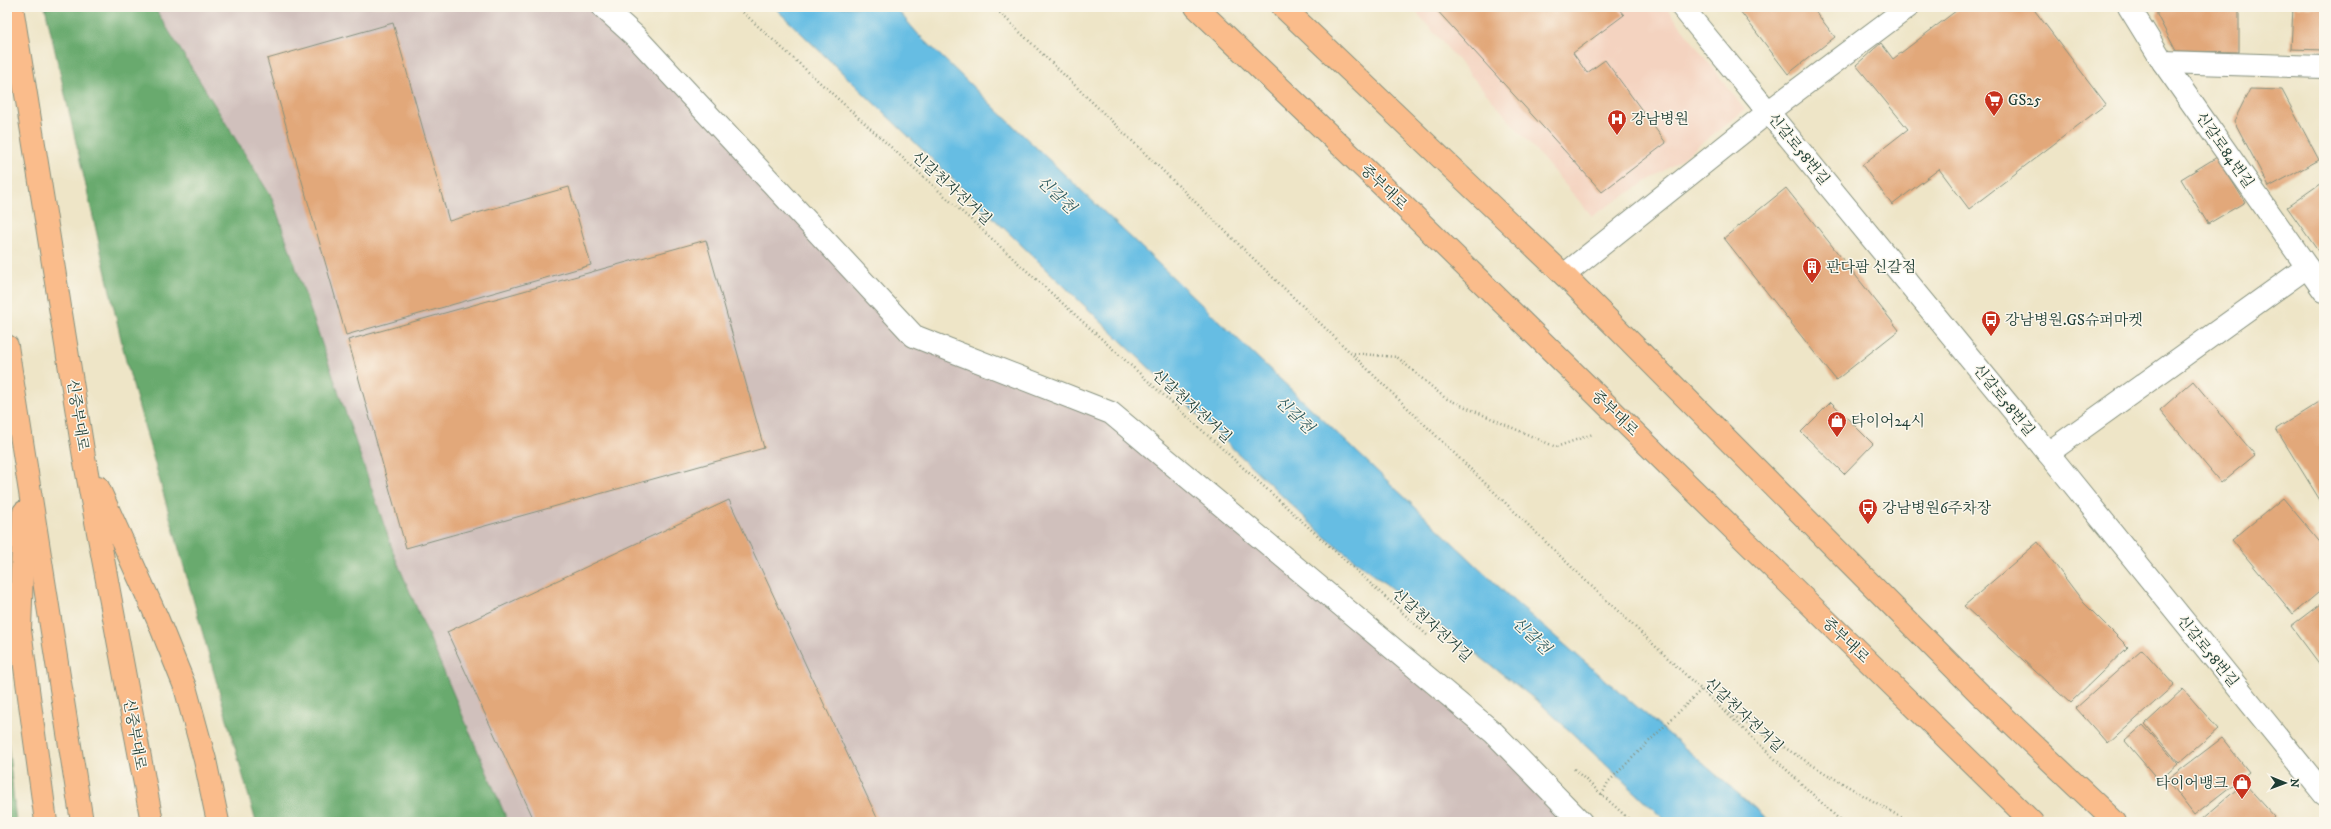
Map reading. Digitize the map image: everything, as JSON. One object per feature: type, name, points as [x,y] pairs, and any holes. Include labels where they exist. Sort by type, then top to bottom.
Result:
[{"type":"main road","name":"신중부대로","points":[[12,7],[84,457],[152,822]]},
{"type":"main road","name":"중부대로","points":[[1196,7],[1411,213],[2032,822]]},
{"type":"main road","points":[[1283,7],[1564,275],[1981,695],[2115,822]]},
{"type":"main road","points":[[7,346],[82,822]]},
{"type":"main road","points":[[84,457],[158,620],[185,687],[205,760],[218,822]]},
{"type":"main road","points":[[25,461],[20,630],[46,822]]},
{"type":"street","points":[[603,7],[640,42],[914,336],[1111,413],[1494,733],[1581,822]]},
{"type":"street","name":"신갈로58번길","points":[[1682,7],[2048,453],[2324,794]]},
{"type":"street","points":[[1564,275],[1768,112],[1908,7]]},
{"type":"street","name":"신갈로84번길","points":[[2129,7],[2164,62],[2324,291]]},
{"type":"street","points":[[2164,62],[2324,67]]},
{"type":"street","points":[[2048,453],[2307,267]]},
{"type":"path","name":"신갈천자전거길","points":[[737,7],[1432,639]]},
{"type":"path","name":"신갈천자전거길","points":[[994,7],[1586,581],[1842,822]]},
{"type":"path","points":[[1350,353],[1397,357],[1445,398],[1556,447],[1625,423]]},
{"type":"path","points":[[1602,795],[1608,782],[1686,707],[1701,690]]},
{"type":"path","points":[[1717,705],[1826,773],[1909,822]]},
{"type":"path","points":[[1573,768],[1632,822]]},
{"type":"shaded area","points":[[154,7],[603,7],[914,336],[1111,413],[1581,822],[508,822],[395,557],[272,198]]},
{"type":"shaded area","name":"강남병원","points":[[1412,7],[1666,7],[1745,110],[1676,163],[1592,216]]},
{"type":"green space","points":[[45,7],[154,7],[272,198],[395,557],[508,822],[256,822],[126,361]]},
{"type":"green space","points":[[7,733],[16,822],[7,822]]},
{"type":"water","name":"신갈천","points":[[774,7],[895,7],[917,33],[1025,137],[1515,602],[1771,822],[1667,822],[1541,704],[1325,537]]},
{"type":"building","points":[[1434,7],[1617,7],[1624,15],[1573,53],[1587,73],[1605,60],[1666,143],[1602,192]]},
{"type":"building","points":[[1737,7],[1812,7],[1835,37],[1788,74]]},
{"type":"building","name":"GS25","points":[[1961,7],[2032,7],[2106,104],[1969,209],[1939,169],[1892,205],[1862,165],[1908,129],[1856,65],[1881,43],[1893,59]]},
{"type":"building","points":[[2157,7],[2239,7],[2239,52],[2176,51],[2157,15]]},
{"type":"building","points":[[2293,7],[2324,7],[2324,50],[2291,49]]},
{"type":"building","points":[[393,23],[449,221],[569,187],[591,265],[346,335],[267,59]]},
{"type":"building","points":[[2250,89],[2282,90],[2319,160],[2269,187],[2234,121]]},
{"type":"building","points":[[2217,157],[2245,202],[2208,224],[2181,179]]},
{"type":"building","points":[[2324,181],[2324,247],[2318,251],[2287,207]]},
{"type":"building","name":"판다팜 신갈점","points":[[1786,188],[1899,330],[1836,380],[1724,238]]},
{"type":"building","points":[[706,240],[764,448],[406,548],[348,340]]},
{"type":"building","points":[[2193,381],[2255,455],[2221,483],[2160,410]]},
{"type":"building","points":[[2324,399],[2324,504],[2323,505],[2276,429]]},
{"type":"building","name":"타이어24시","points":[[1831,402],[1873,444],[1844,474],[1801,432]]},
{"type":"building","points":[[2283,498],[2324,547],[2324,588],[2293,614],[2232,540]]},
{"type":"building","points":[[729,500],[879,822],[535,822],[447,632]]},
{"type":"building","points":[[2038,542],[2084,603],[2128,647],[2070,703],[1964,606]]},
{"type":"building","points":[[2324,601],[2324,670],[2291,626]]},
{"type":"building","points":[[2142,649],[2174,685],[2108,744],[2076,708]]},
{"type":"building","points":[[2183,689],[2218,729],[2179,763],[2145,724]]},
{"type":"building","points":[[2143,725],[2178,764],[2159,781],[2125,741]]},
{"type":"building","points":[[2222,738],[2249,772],[2194,815],[2167,780]]},
{"type":"building","name":"타이어뱅크","points":[[2244,783],[2275,817],[2270,822],[2203,822],[2201,820]]},
{"type":"place","name":"GS25","points":[[1994,117]]},
{"type":"place","name":"강남병원","points":[[1617,136]]},
{"type":"place","name":"판다팜 신갈점","points":[[1812,284]]},
{"type":"place","name":"강남병원.GS슈퍼마켓","points":[[1991,337]]},
{"type":"place","name":"타이어24시","points":[[1837,438]]},
{"type":"place","name":"강남병원6주차장","points":[[1868,525]]},
{"type":"place","name":"타이어뱅크","points":[[2242,800]]}]
